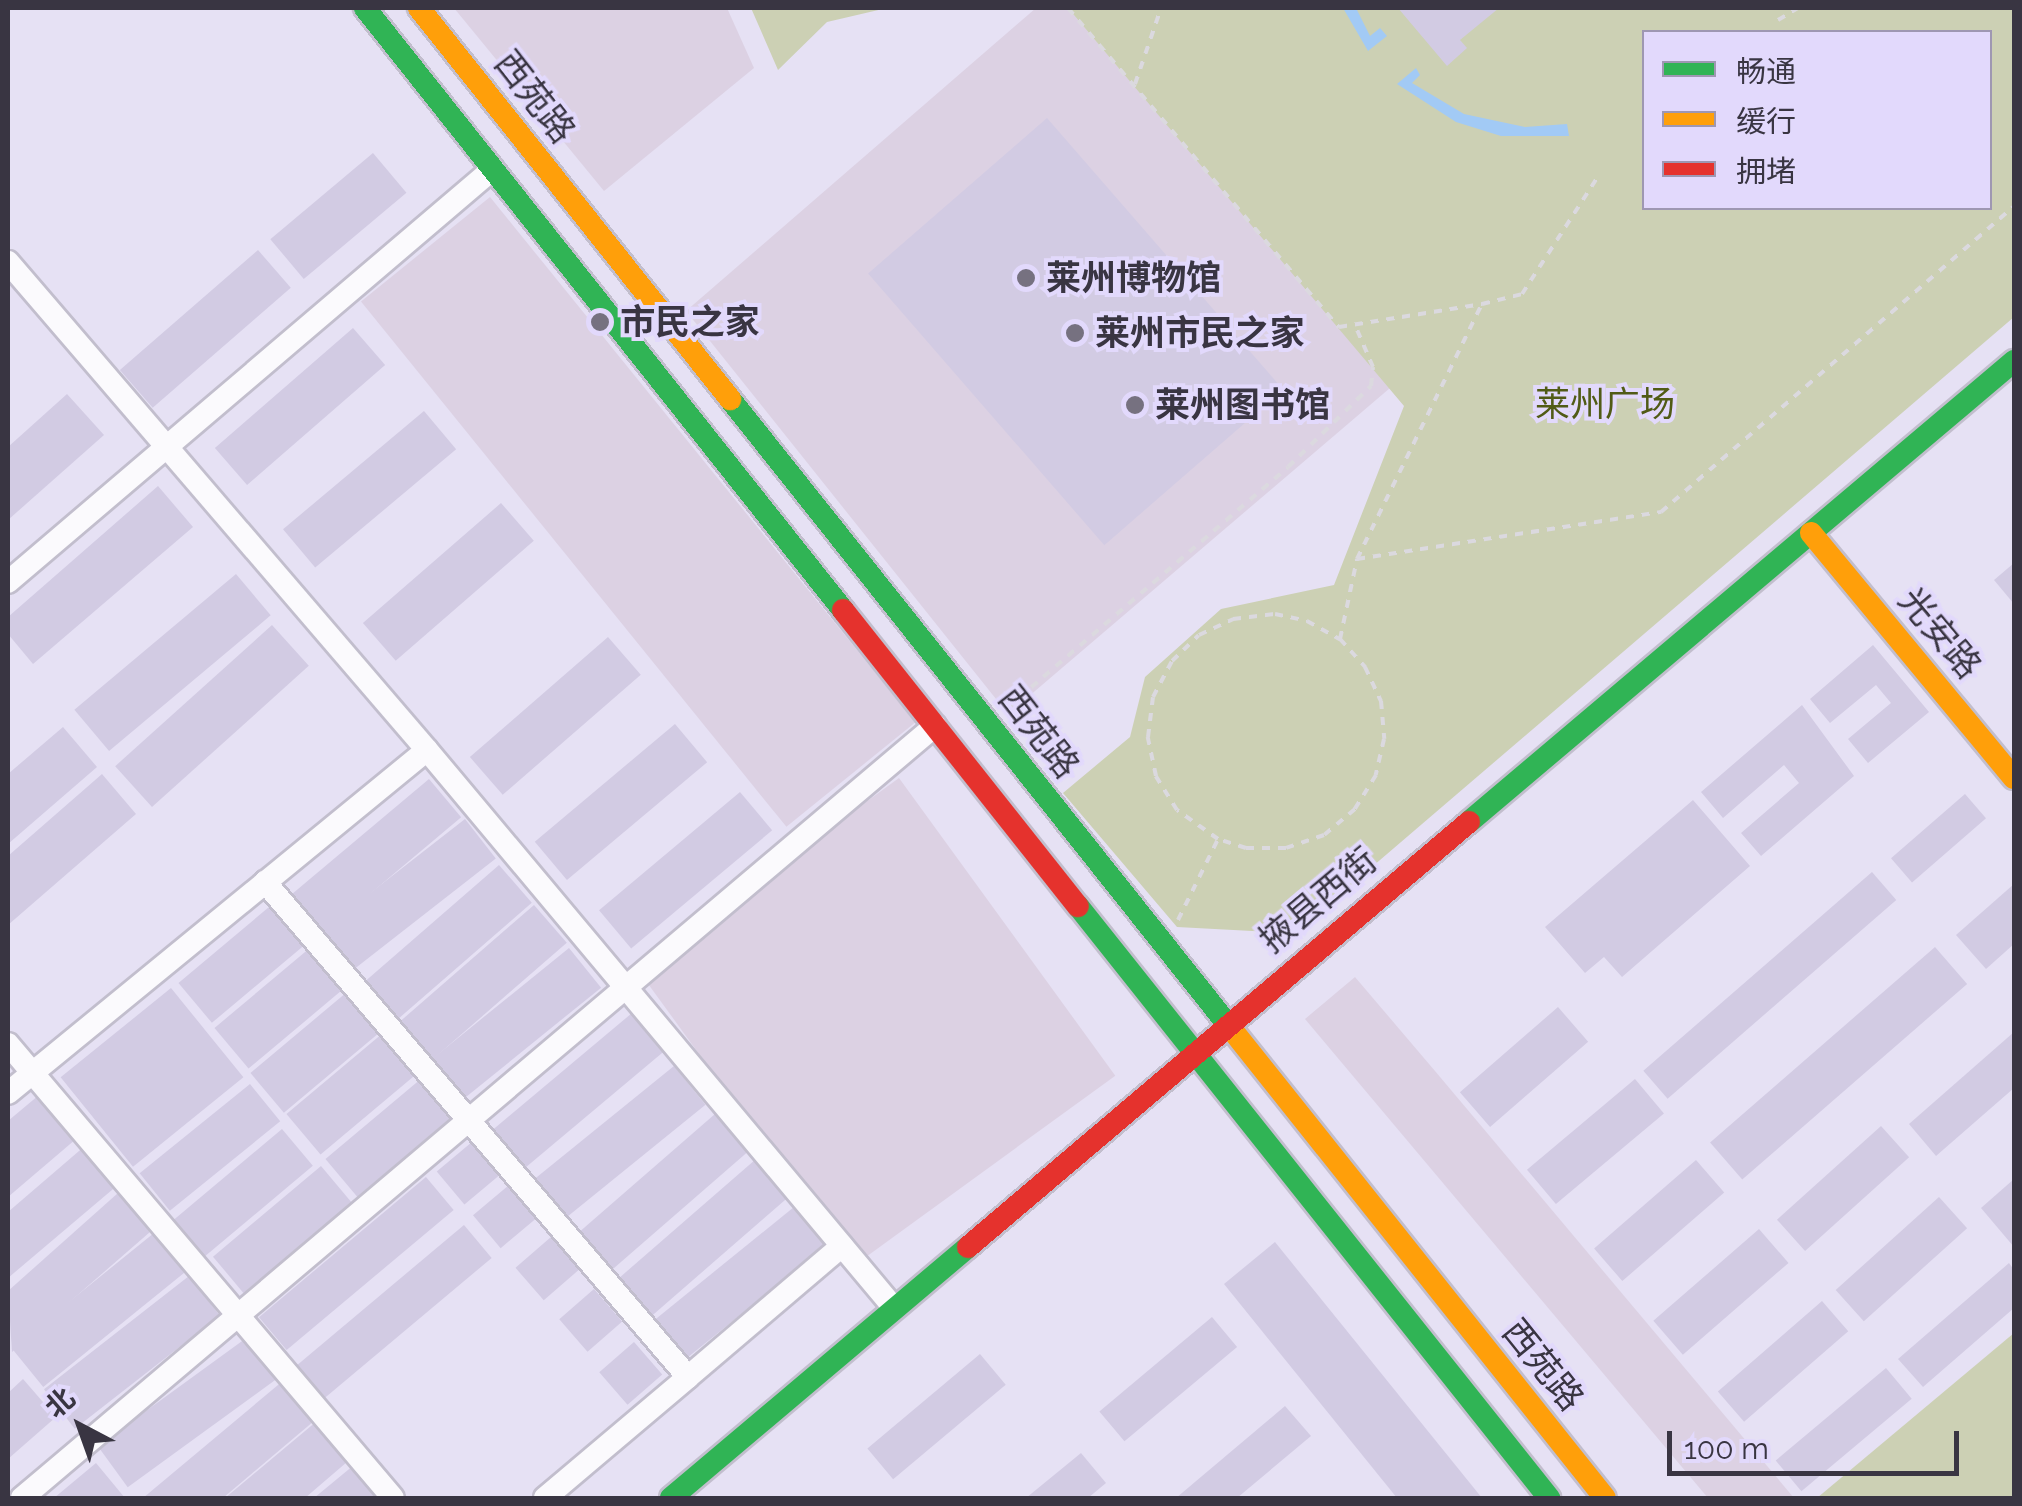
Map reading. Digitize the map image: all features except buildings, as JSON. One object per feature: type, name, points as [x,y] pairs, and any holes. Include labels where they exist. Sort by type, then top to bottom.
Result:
[{"type":"main road","points":[[364,8],[1549,1498]]},
{"type":"main road","name":"西苑路","points":[[420,8],[1604,1498]]},
{"type":"main road","name":"掖县西街","points":[[672,1498],[1192,1051],[2014,361]]},
{"type":"main road","name":"光安路","points":[[1812,533],[2014,778]]},
{"type":"street","points":[[8,582],[493,169]]},
{"type":"street","points":[[8,262],[168,445],[894,1308]]},
{"type":"street","points":[[22,1498],[935,726]]},
{"type":"street","points":[[8,1093],[426,750]]},
{"type":"street","points":[[265,882],[688,1376]]},
{"type":"street","points":[[8,1044],[393,1498]]},
{"type":"street","points":[[545,1498],[842,1246]]},
{"type":"path","points":[[1068,8],[1339,328],[1522,294],[1599,176]]},
{"type":"path","points":[[1135,86],[1161,8]]},
{"type":"path","points":[[1778,20],[1798,8]]},
{"type":"path","points":[[1358,559],[1662,512],[2014,206]]},
{"type":"path","points":[[1340,639],[1358,559],[1482,304]]},
{"type":"path","points":[[988,724],[1288,467],[1371,386],[1373,368],[1355,325]]},
{"type":"path","points":[[1275,614],[1307,620],[1340,639],[1365,667],[1381,701],[1384,738],[1376,775],[1355,810],[1324,835],[1286,848],[1246,848],[1218,838],[1177,810],[1156,776],[1150,717],[1172,661],[1199,635],[1233,618],[1275,614]]},
{"type":"path","points":[[1165,947],[1218,838]]},
{"type":"shaded area","points":[[454,8],[727,8],[754,68],[604,191]]},
{"type":"shaded area","points":[[1036,8],[1068,8],[1390,388],[1008,714],[686,311]]},
{"type":"shaded area","points":[[490,197],[915,722],[786,827],[361,301]]},
{"type":"shaded area","points":[[899,778],[1115,1076],[853,1266],[637,968]]},
{"type":"shaded area","points":[[1355,977],[1794,1498],[1708,1498],[1305,1019]]},
{"type":"green space","points":[[751,8],[887,8],[827,22],[778,70]]},
{"type":"green space","name":"莱州广场","points":[[1068,8],[2014,8],[2014,317],[1345,890],[1271,932],[1177,927],[1063,793],[1130,737],[1145,677],[1221,609],[1334,585],[1404,406]]},
{"type":"green space","points":[[2014,1333],[2014,1498],[1817,1498]]},
{"type":"water","points":[[1343,8],[1356,8],[1370,36],[1380,28],[1387,36],[1368,51]]},
{"type":"water","points":[[1416,68],[1420,75],[1412,83],[1464,114],[1525,127],[1567,124],[1569,136],[1501,136],[1456,122],[1397,84]]},
{"type":"traffic: fast","points":[[365,8],[843,610]]},
{"type":"traffic: fast","points":[[1469,822],[2014,361]]},
{"type":"traffic: fast","points":[[730,399],[1229,1026]]},
{"type":"traffic: fast","points":[[1078,906],[1549,1498]]},
{"type":"traffic: fast","points":[[671,1498],[968,1247]]},
{"type":"traffic: slow","points":[[419,8],[730,399]]},
{"type":"traffic: slow","points":[[1811,533],[2014,778]]},
{"type":"traffic: slow","points":[[1229,1026],[1605,1498]]},
{"type":"traffic: jam","points":[[843,610],[1078,906]]},
{"type":"traffic: jam","points":[[968,1247],[1469,822]]},
{"type":"place","name":"莱州博物馆","points":[[1026,278]]},
{"type":"place","name":"市民之家","points":[[600,322]]},
{"type":"place","name":"莱州市民之家","points":[[1075,333]]},
{"type":"place","name":"莱州图书馆","points":[[1135,405]]}]
